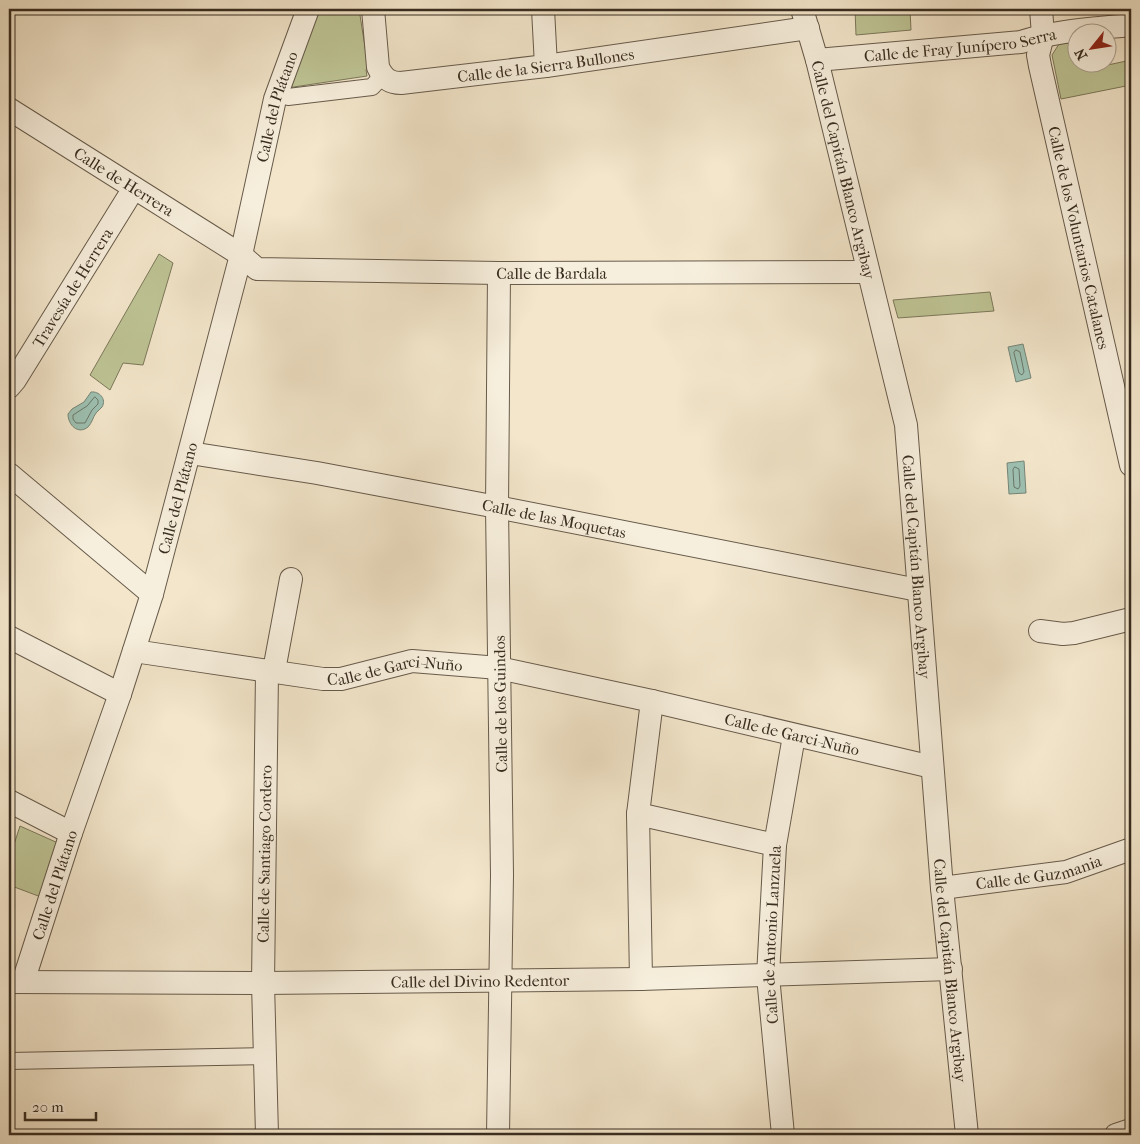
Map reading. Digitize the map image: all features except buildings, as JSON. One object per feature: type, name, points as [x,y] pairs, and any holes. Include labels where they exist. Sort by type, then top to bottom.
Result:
[{"type":"street","name":"Calle del Plátano","points":[[16,982],[120,694],[152,594],[241,255],[275,99],[308,9]]},
{"type":"street","points":[[288,97],[372,87],[382,76],[378,67],[373,9]]},
{"type":"street","points":[[544,9],[546,66]]},
{"type":"street","name":"Calle de los Voluntarios Catalanes","points":[[1041,9],[1043,35],[1039,46],[1040,66],[1131,465]]},
{"type":"street","name":"Calle de la Sierra Bullones","points":[[382,76],[392,83],[401,83],[546,66],[805,18]]},
{"type":"street","name":"Calle del Capitán Blanco Argibay","points":[[805,18],[817,60],[906,425],[942,888],[967,1135]]},
{"type":"street","name":"Calle de Fray Junípero Serra","points":[[817,60],[1021,42],[1043,35],[1131,25]]},
{"type":"street","name":"Calle de Herrera","points":[[9,109],[241,255]]},
{"type":"street","name":"Travesía de Herrera","points":[[9,387],[134,188]]},
{"type":"street","name":"Calle de Bardala","points":[[241,255],[257,269],[499,273],[868,272]]},
{"type":"street","name":"Calle de los Guindos","points":[[498,1135],[502,812],[497,507],[499,273]]},
{"type":"street","name":"Calle de las Moquetas","points":[[190,453],[497,507],[918,590]]},
{"type":"street","points":[[9,474],[152,594]]},
{"type":"street","name":"Calle de Santiago Cordero","points":[[267,1135],[263,983],[267,672],[276,665],[291,580]]},
{"type":"street","points":[[1040,631],[1063,634],[1074,633],[1131,619]]},
{"type":"street","points":[[9,637],[120,694]]},
{"type":"street","name":"Calle de Garci-Nuño","points":[[134,651],[323,679],[341,678],[412,661],[499,668],[652,701],[932,767]]},
{"type":"street","points":[[641,979],[638,814],[652,701]]},
{"type":"street","name":"Calle de Antonio Lanzuela","points":[[783,1135],[768,976],[775,845],[794,736]]},
{"type":"street","points":[[9,801],[71,833]]},
{"type":"street","points":[[638,814],[775,845]]},
{"type":"street","name":"Calle de Guzmania","points":[[942,888],[1066,872],[1131,849]]},
{"type":"street","name":"Calle del Divino Redentor","points":[[16,982],[263,983],[499,981],[768,976],[950,969]]},
{"type":"street","points":[[9,1060],[265,1056]]},
{"type":"street","points":[[1116,1135],[1131,1130]]},
{"type":"shaded area","points":[[319,9],[359,9],[368,66],[366,70],[367,76],[287,88]]},
{"type":"shaded area","points":[[855,9],[910,9],[911,30],[856,35]]},
{"type":"shaded area","points":[[1068,43],[1068,72],[1118,72],[1118,63],[1131,60],[1131,85],[1061,99],[1052,55],[1059,44]]},
{"type":"shaded area","points":[[159,254],[173,263],[143,365],[123,363],[110,390],[90,375]]},
{"type":"shaded area","points":[[990,292],[994,311],[898,318],[893,300]]},
{"type":"shaded area","points":[[20,826],[58,843],[41,897],[9,885],[9,860]]},
{"type":"water","points":[[1023,344],[1031,378],[1016,382],[1008,347]]},
{"type":"water","points":[[91,392],[97,393],[103,398],[102,407],[88,427],[81,430],[74,428],[68,418],[68,414],[72,409],[84,402]]},
{"type":"water","points":[[1024,461],[1026,493],[1009,494],[1007,463]]}]
